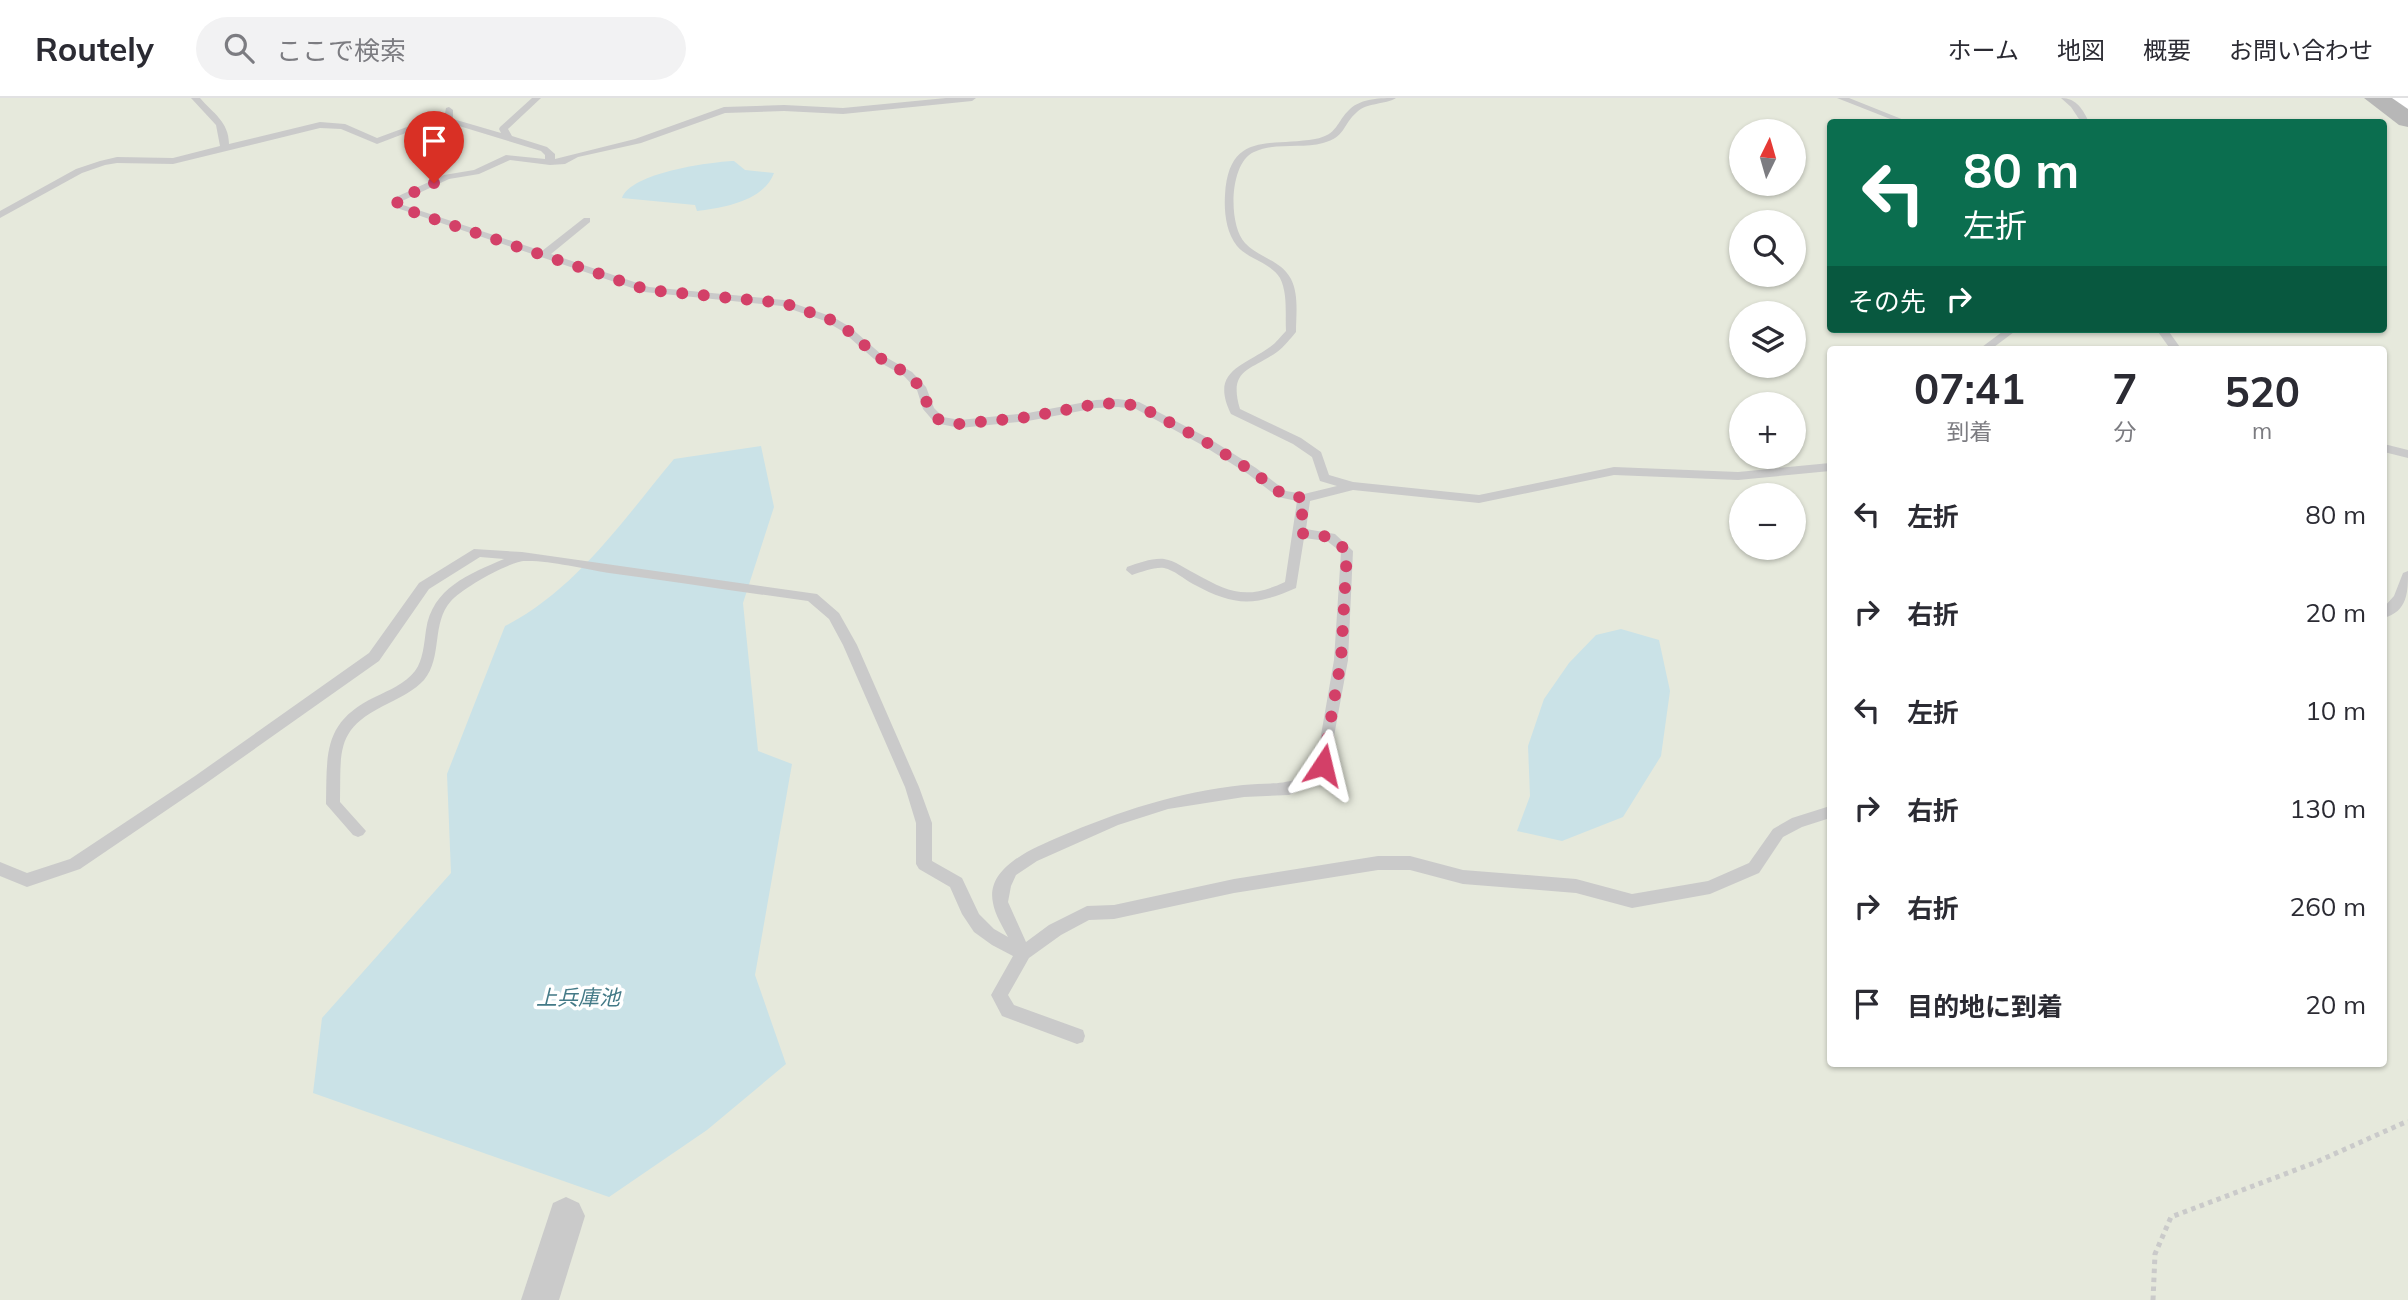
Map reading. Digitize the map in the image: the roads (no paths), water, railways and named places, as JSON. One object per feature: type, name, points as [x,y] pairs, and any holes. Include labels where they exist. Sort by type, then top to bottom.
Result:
[{"type":"street","points":[[2376,98],[2408,120]]},
{"type":"street","points":[[540,1300],[566,1216]]},
{"type":"lane","points":[[195,98],[210,110],[226,134],[225,148]]},
{"type":"lane","points":[[508,136],[503,130],[537,98]]},
{"type":"lane","points":[[972,98],[843,111],[784,108],[724,110],[638,141],[551,162],[509,157],[477,172],[447,177],[397,200],[398,207],[648,290],[784,303],[829,319],[846,329],[878,357],[908,374],[922,389],[929,409],[939,420],[960,424],[1028,417],[1096,404],[1139,406],[1206,442],[1282,494],[1304,498],[1353,486]]},
{"type":"lane","points":[[1392,98],[1367,103],[1353,111],[1342,131],[1321,141],[1268,146],[1245,152],[1235,167],[1231,185],[1231,227],[1242,246],[1283,275],[1290,296],[1291,331],[1274,350],[1234,372],[1228,381],[1229,396],[1235,411],[1297,441],[1317,456],[1324,478],[1353,486],[1479,499],[1614,471],[1738,476],[1827,467]]},
{"type":"lane","points":[[1844,98],[1897,119]]},
{"type":"lane","points":[[2065,98],[2074,105],[2083,119]]},
{"type":"lane","points":[[0,215],[79,172],[103,163],[117,160],[173,161],[320,125],[342,126],[377,141],[449,111],[449,120],[544,149],[550,154],[551,162]]},
{"type":"lane","points":[[543,256],[587,220]]},
{"type":"lane","points":[[1989,346],[2007,333]]},
{"type":"lane","points":[[2387,449],[2408,454]]},
{"type":"lane","points":[[1132,570],[1156,564],[1169,565],[1222,594],[1245,601],[1265,598],[1291,585],[1304,498]]},
{"type":"lane","points":[[1023,953],[1000,902],[1003,885],[1010,870],[1032,856],[1114,820],[1168,803],[1244,791],[1289,789],[1314,778],[1323,765],[1341,660],[1347,551],[1331,537],[1300,533]]},
{"type":"lane","points":[[0,869],[27,880],[75,863],[200,780],[374,657],[424,586],[478,552],[812,597],[834,616],[850,645],[912,787],[924,823],[924,864],[956,883],[965,909],[978,926],[994,939],[1023,953]]},
{"type":"lane","points":[[358,831],[334,804],[337,733],[359,710],[400,692],[422,672],[437,607],[454,588],[522,556]]},
{"type":"lane","points":[[2387,612],[2392,610],[2408,576]]},
{"type":"lane","points":[[1077,1036],[1008,1012],[999,995],[1023,953],[1055,930],[1087,913],[1114,912],[1234,886],[1378,863],[1410,863],[1464,877],[1576,886],[1632,901],[1710,887],[1754,868],[1778,833],[1797,822],[1827,813]]},
{"type":"water","points":[[734,161],[745,170],[774,173],[769,183],[752,197],[707,210],[697,211],[695,205],[622,198],[628,189],[640,182],[672,170]]},
{"type":"water","name":"上兵庫池","points":[[761,446],[774,507],[743,603],[758,751],[792,764],[755,975],[786,1064],[707,1130],[609,1197],[313,1093],[322,1018],[451,873],[447,774],[505,626],[531,611],[576,573],[617,529],[674,459]]},
{"type":"water","points":[[1621,629],[1659,640],[1670,691],[1661,756],[1623,817],[1562,841],[1517,831],[1530,796],[1528,746],[1544,699],[1569,663],[1596,635]]}]
